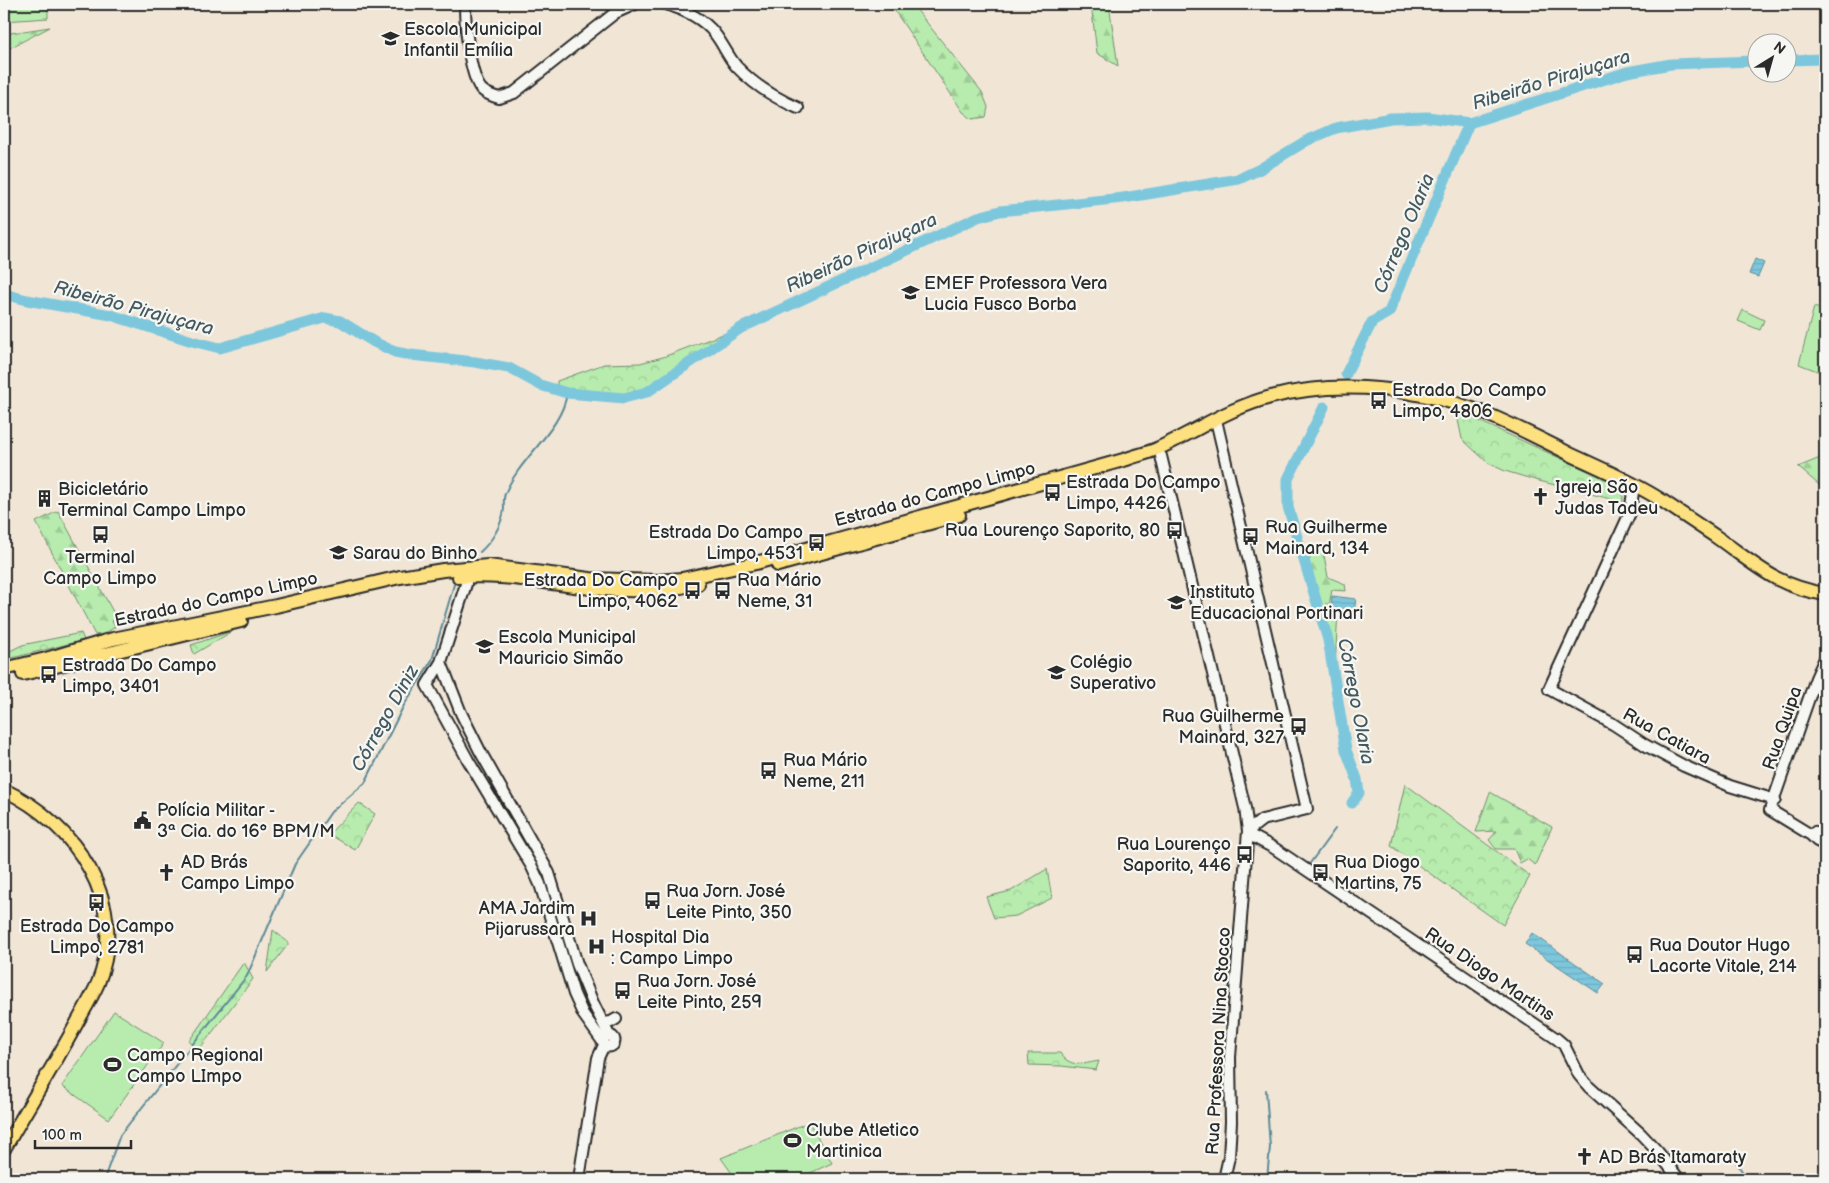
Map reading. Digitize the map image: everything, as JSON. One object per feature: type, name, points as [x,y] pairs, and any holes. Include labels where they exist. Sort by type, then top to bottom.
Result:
[{"type":"main road","name":"Estrada do Campo Limpo","points":[[4,669],[114,639],[276,606],[400,577],[466,572],[612,590],[658,590],[682,587],[757,571],[1074,483],[1161,456],[1216,423],[1231,411],[1270,397],[1319,390],[1352,388],[1383,389],[1424,396],[1487,415],[1634,488],[1766,583],[1790,593],[1825,600]]},
{"type":"main road","name":"Estrada do Campo Limpo","points":[[4,678],[244,620],[488,566],[590,579],[631,581],[682,578],[714,573],[756,563],[1127,459],[1157,449],[1216,423],[1266,406],[1305,398],[1327,396],[1376,396],[1432,405],[1510,433],[1654,495],[1768,575],[1785,584],[1825,594]]},
{"type":"main road","points":[[1458,413],[1468,410],[1487,415]]},
{"type":"main road","points":[[95,657],[114,639]]},
{"type":"main road","points":[[4,790],[23,800],[47,818],[71,840],[94,876],[104,914],[106,949],[98,982],[90,998],[4,1149]]},
{"type":"main road","points":[[4,795],[47,818]]},
{"type":"street","points":[[465,4],[467,34],[475,80],[482,90],[498,98],[514,93],[615,13],[635,4]]},
{"type":"street","points":[[666,4],[700,20],[714,32],[735,65],[749,79],[770,95],[798,108]]},
{"type":"street","points":[[1216,423],[1308,809],[1262,820],[1248,832]]},
{"type":"street","name":"Rua Professora Nina Stocco","points":[[1161,456],[1245,808],[1248,832],[1231,1051],[1229,1157],[1224,1179]]},
{"type":"street","name":"Rua Catiara","points":[[1634,488],[1630,513],[1549,689],[1613,724],[1644,745],[1684,766],[1772,805],[1817,841],[1825,843]]},
{"type":"street","points":[[466,572],[466,584],[441,662],[426,684],[468,760],[532,867],[542,891],[574,994],[583,1014],[606,1041]]},
{"type":"street","name":"Rua Quipa","points":[[1772,805],[1816,678],[1825,658]]},
{"type":"street","points":[[441,662],[465,722],[548,873],[577,964],[593,1003],[604,1023],[606,1041],[598,1058],[579,1179]]},
{"type":"street","points":[[1245,808],[1253,816],[1262,820]]},
{"type":"street","name":"Rua Diogo Martins","points":[[1248,832],[1558,1039],[1564,1045],[1572,1064],[1584,1081],[1641,1134],[1679,1179]]},
{"type":"street","points":[[604,1023],[616,1019]]},
{"type":"green space","points":[[4,4],[48,4],[48,18],[4,21]]},
{"type":"green space","points":[[890,4],[912,4],[982,92],[988,107],[986,117],[972,119],[963,112]]},
{"type":"green space","points":[[1091,4],[1109,4],[1118,66],[1097,53]]},
{"type":"green space","points":[[50,27],[4,51],[4,34]]},
{"type":"green space","points":[[1814,307],[1825,311],[1825,374],[1799,364]]},
{"type":"green space","points":[[1743,310],[1764,320],[1760,330],[1738,321]]},
{"type":"green space","points":[[723,334],[679,370],[643,389],[613,397],[557,390],[557,381],[604,364],[640,363],[663,357]]},
{"type":"green space","points":[[1457,415],[1468,416],[1623,487],[1623,502],[1535,480],[1505,471],[1488,463],[1462,439]]},
{"type":"green space","points":[[1825,456],[1825,490],[1798,467]]},
{"type":"green space","points":[[58,511],[117,619],[112,621],[115,627],[104,634],[95,635],[36,522]]},
{"type":"green space","points":[[1323,550],[1328,577],[1345,584],[1346,591],[1332,590],[1329,605],[1338,609],[1335,669],[1327,651],[1309,562],[1311,551]]},
{"type":"green space","points":[[233,631],[194,654],[191,645]]},
{"type":"green space","points":[[81,633],[84,640],[4,660],[4,654],[22,645]]},
{"type":"green space","points":[[1405,784],[1530,876],[1503,925],[1391,846]]},
{"type":"green space","points":[[1490,792],[1552,827],[1535,865],[1527,859],[1520,863],[1514,849],[1496,849],[1489,840],[1497,831],[1476,832]]},
{"type":"green space","points":[[359,803],[375,814],[355,850],[329,834]]},
{"type":"green space","points":[[1047,869],[1052,898],[1016,916],[994,918],[986,897],[1011,891]]},
{"type":"green space","points":[[273,930],[289,943],[267,972]]},
{"type":"green space","points":[[244,962],[253,979],[198,1051],[189,1041]]},
{"type":"green space","name":"Campo Regional Campo LImpo","points":[[114,1011],[164,1043],[109,1119],[62,1086]]},
{"type":"green space","points":[[1028,1053],[1060,1053],[1068,1061],[1077,1064],[1099,1061],[1096,1070],[1029,1065]]},
{"type":"green space","name":"Clube Atletico Martinica","points":[[809,1122],[832,1163],[797,1179],[736,1179],[721,1158]]},
{"type":"water","points":[[1755,259],[1764,263],[1758,277],[1749,274]]},
{"type":"water","points":[[1332,596],[1356,599],[1354,611],[1331,608]]},
{"type":"water","points":[[1532,933],[1605,984],[1598,993],[1525,944]]},
{"type":"waterway","name":"Ribeirão Pirajuçara","points":[[1796,60],[1825,59]]},
{"type":"waterway","name":"Ribeirão Pirajuçara","points":[[4,294],[111,315],[220,348],[325,318],[340,321],[374,342],[395,352],[509,368],[540,385],[567,393],[624,398],[647,392],[741,328],[978,217],[1000,211],[1123,198],[1239,179],[1260,169],[1306,141],[1336,128],[1391,118],[1428,117],[1469,123],[1627,72],[1671,64],[1746,61]]},
{"type":"waterway","name":"Córrego Olaria","points":[[1346,374],[1372,322],[1389,312],[1469,123]]},
{"type":"waterway","points":[[480,552],[489,543],[499,527],[504,509],[504,496],[511,481],[549,432],[557,419],[567,393]]},
{"type":"waterway","name":"Córrego Olaria","points":[[1324,407],[1288,479],[1288,507],[1328,640],[1346,750],[1357,779],[1359,793],[1352,803]]},
{"type":"waterway","name":"Córrego Diniz","points":[[104,1179],[120,1135],[247,976],[295,864],[331,812],[365,783],[403,707],[432,660],[455,581]]},
{"type":"waterway","name":"Córrego Olaria","points":[[1308,866],[1335,829]]},
{"type":"waterway","name":"Córrego Olaria","points":[[1266,1090],[1270,1147],[1267,1179]]},
{"type":"waterway","points":[[1736,1162],[1747,1179]]},
{"type":"place","name":"Escola Municipal Infantil Emília","points":[[390,39]]},
{"type":"place","name":"EMEF Professora Vera Lucia Fusco Borba","points":[[910,293]]},
{"type":"place","name":"Estrada Do Campo Limpo, 4806","points":[[1378,400]]},
{"type":"place","name":"Estrada Do Campo Limpo, 4426","points":[[1052,492]]},
{"type":"place","name":"Igreja São Judas Tadeu","points":[[1541,497]]},
{"type":"place","name":"Bicicletário Terminal Campo Limpo","points":[[44,499]]},
{"type":"place","name":"Rua Lourenço Saporito, 80","points":[[1174,530]]},
{"type":"place","name":"Terminal Campo Limpo","points":[[100,534]]},
{"type":"place","name":"Rua Guilherme Mainard, 134","points":[[1251,537]]},
{"type":"place","name":"Estrada Do Campo Limpo, 4531","points":[[817,542]]},
{"type":"place","name":"Sarau do Binho","points":[[339,553]]},
{"type":"place","name":"Estrada Do Campo Limpo, 4062","points":[[692,590]]},
{"type":"place","name":"Rua Mário Neme, 31","points":[[723,590]]},
{"type":"place","name":"Instituto Educacional Portinari","points":[[1176,602]]},
{"type":"place","name":"Escola Municipal Mauricio Simão","points":[[484,647]]},
{"type":"place","name":"Colégio Superativo","points":[[1056,672]]},
{"type":"place","name":"Estrada Do Campo Limpo, 3401","points":[[48,675]]},
{"type":"place","name":"Rua Guilherme Mainard, 327","points":[[1298,726]]},
{"type":"place","name":"Rua Mário Neme, 211","points":[[769,770]]},
{"type":"place","name":"Polícia Militar - 3ª Cia. do 16º BPM/M","points":[[143,820]]},
{"type":"place","name":"Rua Lourenço Saporito, 446","points":[[1245,854]]},
{"type":"place","name":"AD Brás Campo Limpo","points":[[167,872]]},
{"type":"place","name":"Rua Diogo Martins, 75","points":[[1320,872]]},
{"type":"place","name":"Rua Jorn. José Leite Pinto, 350","points":[[652,901]]},
{"type":"place","name":"Estrada Do Campo Limpo, 2781","points":[[97,903]]},
{"type":"place","name":"AMA Jardim Pijarussara","points":[[589,918]]},
{"type":"place","name":"Hospital Dia : Campo Limpo","points":[[597,947]]},
{"type":"place","name":"Rua Doutor Hugo Lacorte Vitale, 214","points":[[1635,955]]},
{"type":"place","name":"Rua Jorn. José Leite Pinto, 259","points":[[623,991]]},
{"type":"place","name":"Campo Regional Campo LImpo","points":[[113,1065]]},
{"type":"place","name":"Clube Atletico Martinica","points":[[792,1140]]},
{"type":"place","name":"AD Brás Itamaraty","points":[[1585,1157]]}]
